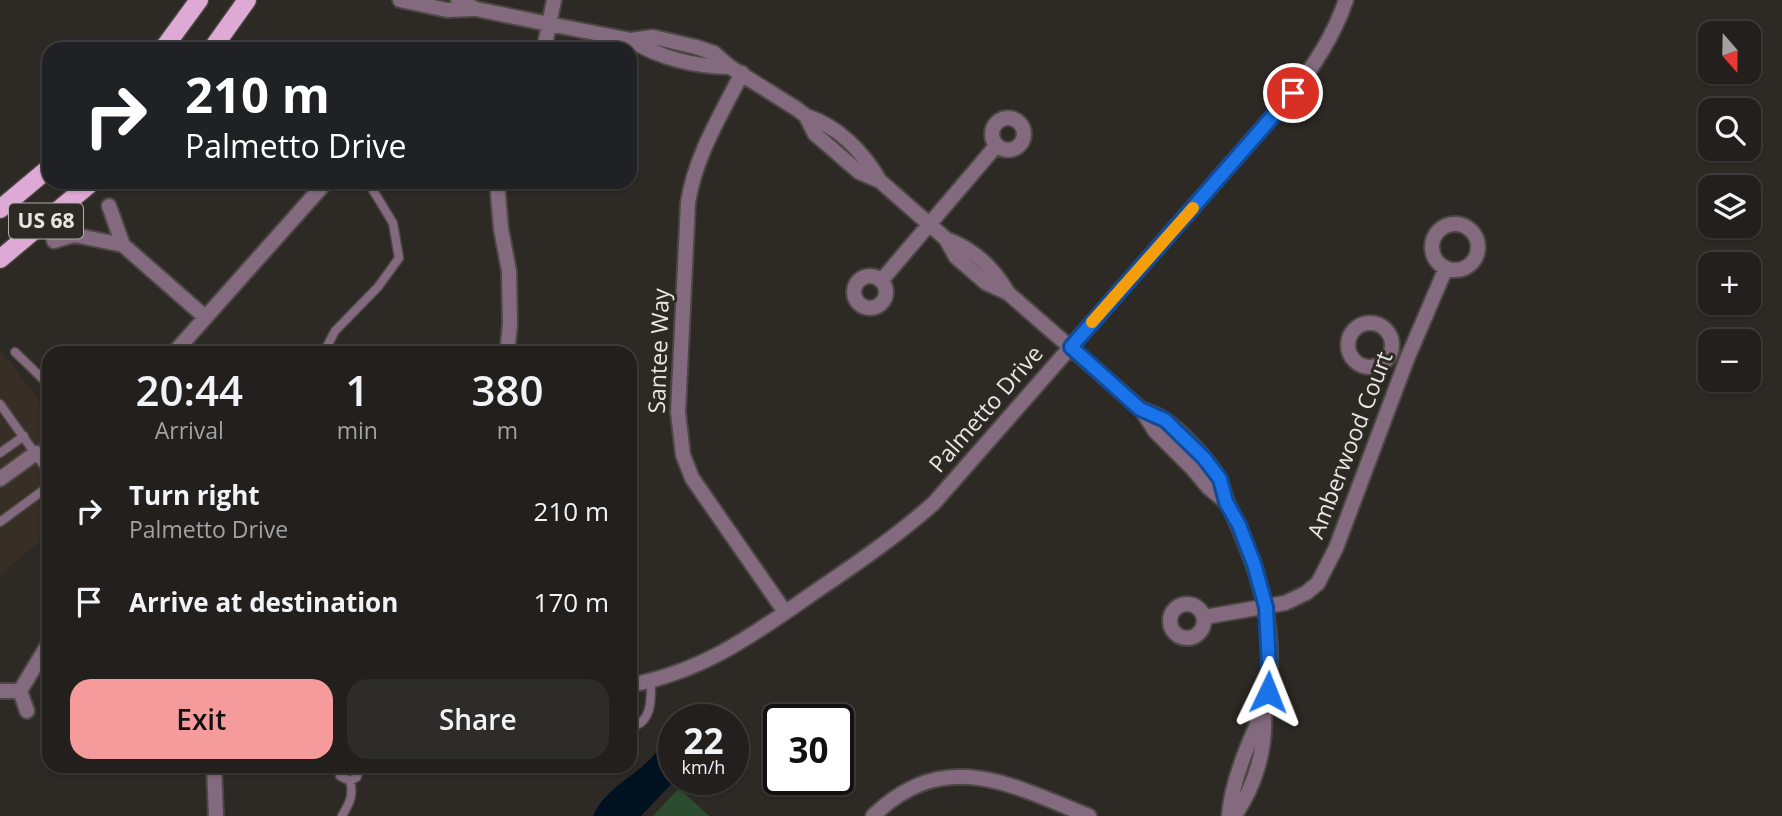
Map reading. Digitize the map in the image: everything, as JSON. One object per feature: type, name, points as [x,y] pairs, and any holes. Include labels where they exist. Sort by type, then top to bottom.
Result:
[{"type":"main road","points":[[168,42],[199,0]]},
{"type":"main road","points":[[217,42],[247,0]]},
{"type":"main road","name":"US 68","points":[[0,209],[42,174]]},
{"type":"main road","name":"US 68","points":[[0,259],[84,189]]},
{"type":"street","points":[[400,0],[447,10],[476,9],[634,42]]},
{"type":"street","points":[[458,0],[476,9]]},
{"type":"street","points":[[545,42],[554,0]]},
{"type":"street","name":"Palmetto Drive","points":[[637,683],[699,665],[727,651],[894,538],[926,510],[1293,93],[1322,52],[1346,0]]},
{"type":"street","points":[[637,44],[650,52],[710,67],[736,70],[774,92],[806,116],[816,134],[859,172],[880,181],[946,239],[956,257],[986,283],[1008,292],[1140,409],[1155,431],[1208,487],[1226,502],[1239,525],[1254,564],[1266,607],[1269,667],[1264,712],[1230,800],[1231,816]]},
{"type":"street","name":"Santee Way","points":[[736,70],[691,180],[680,370],[679,438],[692,478],[785,612]]},
{"type":"street","points":[[881,281],[996,146]]},
{"type":"street","points":[[180,346],[320,189]]},
{"type":"street","points":[[497,189],[500,229],[509,271],[508,346]]},
{"type":"street","points":[[109,206],[123,245],[205,317]]},
{"type":"street","points":[[54,241],[74,235],[123,245]]},
{"type":"street","name":"Amberwood Court","points":[[1205,617],[1286,603],[1306,593],[1318,583],[1328,566],[1407,359],[1446,268]]},
{"type":"street","points":[[1391,354],[1407,359]]},
{"type":"street","points":[[0,479],[42,449]]},
{"type":"street","points":[[20,691],[42,655]]},
{"type":"street","points":[[1,691],[20,691]]},
{"type":"street","points":[[20,691],[27,711]]},
{"type":"street","points":[[214,773],[216,816]]},
{"type":"street","points":[[873,816],[908,790],[927,782],[959,777],[1001,781],[1089,816]]},
{"type":"lane","points":[[327,346],[335,331],[378,287],[399,258],[393,223],[372,189]]},
{"type":"lane","points":[[15,352],[42,378]]},
{"type":"lane","points":[[0,404],[24,436],[42,445]]},
{"type":"lane","points":[[0,453],[24,436]]},
{"type":"lane","points":[[0,522],[42,491]]},
{"type":"lane","points":[[637,726],[649,713],[650,680]]},
{"type":"lane","points":[[340,773],[340,776],[350,781],[353,791],[342,816]]},
{"type":"lane","points":[[350,781],[357,778],[358,773]]},
{"type":"shaded area","points":[[0,349],[42,404],[42,540],[1,574],[0,581]]},
{"type":"green space","points":[[672,795],[686,795],[709,816],[653,816]]},
{"type":"water","points":[[658,749],[658,795],[661,795],[641,816],[593,816],[598,806],[613,790],[637,773]]},
{"type":"slow traffic","points":[[1092,322],[1193,208]]},
{"type":"route","points":[[1268,692],[1269,641],[1262,589],[1239,525],[1226,502],[1220,479],[1204,458],[1165,420],[1140,409],[1071,347],[1293,93]]}]
